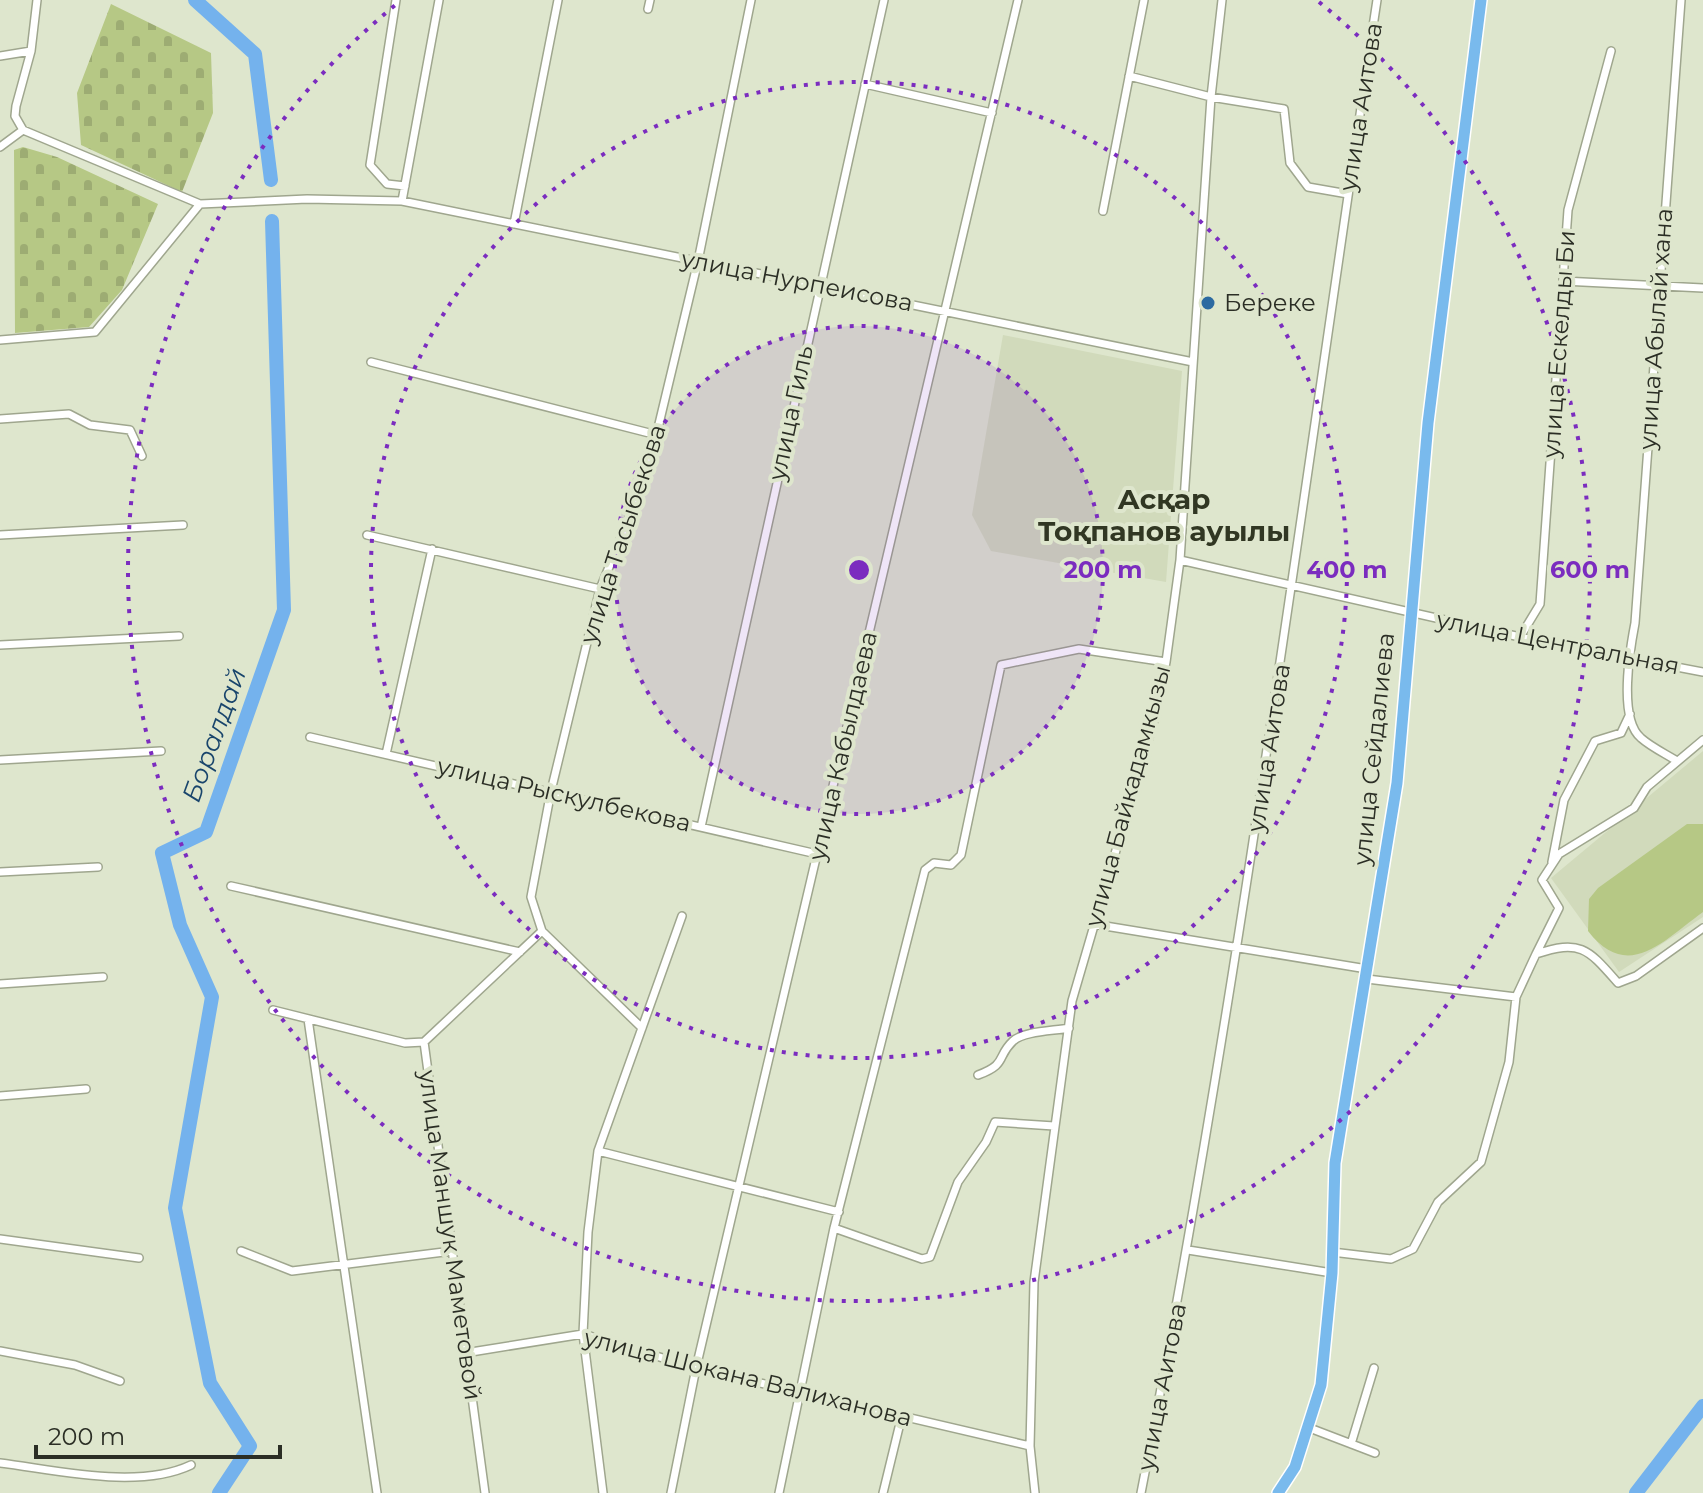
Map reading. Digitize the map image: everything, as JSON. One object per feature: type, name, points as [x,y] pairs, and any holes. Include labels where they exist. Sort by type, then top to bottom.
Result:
[{"type":"main road","name":"улица Сейдалиева","points":[[1278,1493],[1295,1467],[1321,1385],[1332,1273],[1335,1163],[1397,783],[1409,613],[1428,423],[1481,0]]},
{"type":"street","points":[[0,340],[95,332],[200,204],[23,130],[15,116],[16,106],[31,51],[37,0]]},
{"type":"street","points":[[396,0],[370,165],[387,184],[405,186]]},
{"type":"street","points":[[402,201],[439,0]]},
{"type":"street","points":[[514,224],[558,0]]},
{"type":"street","name":"улица Тасыбекова","points":[[542,931],[531,897],[551,791],[600,589],[647,474],[657,435],[698,261],[751,0]]},
{"type":"street","name":"улица Гиль","points":[[701,827],[884,0]]},
{"type":"street","name":"улица Кабылдаева","points":[[671,1493],[696,1368],[1018,0]]},
{"type":"street","points":[[1103,211],[1144,0]]},
{"type":"street","name":"улица Байкадамкызы","points":[[1035,1493],[1030,1446],[1034,1282],[1069,1028],[1093,924],[1154,720],[1166,662],[1180,560],[1211,97],[1222,0]]},
{"type":"street","name":"улица Аитова","points":[[1141,1493],[1188,1250],[1238,950],[1377,0]]},
{"type":"street","name":"улица Абылай хана","points":[[1630,714],[1628,657],[1635,623],[1681,0]]},
{"type":"street","points":[[0,56],[31,51]]},
{"type":"street","name":"улица Ескелды Би","points":[[1520,637],[1540,604],[1568,210],[1611,51]]},
{"type":"street","points":[[1129,76],[1211,97],[1284,109],[1290,163],[1308,187],[1348,194]]},
{"type":"street","points":[[865,84],[992,113]]},
{"type":"street","points":[[0,147],[23,130]]},
{"type":"street","name":"улица Нурпеисова","points":[[200,204],[307,199],[402,201],[1193,362]]},
{"type":"street","points":[[1563,281],[1703,288]]},
{"type":"street","points":[[371,362],[657,435]]},
{"type":"street","points":[[0,419],[69,414],[90,425],[130,430],[142,456]]},
{"type":"street","points":[[0,535],[183,525]]},
{"type":"street","points":[[367,535],[600,589]]},
{"type":"street","points":[[386,754],[432,549]]},
{"type":"street","name":"улица Центральная","points":[[1180,560],[1520,637],[1703,672]]},
{"type":"street","points":[[0,645],[179,636]]},
{"type":"street","points":[[779,1493],[834,1228],[925,870],[934,863],[951,865],[961,855],[1001,665],[1079,649],[1166,662]]},
{"type":"street","points":[[1630,714],[1638,736],[1677,761]]},
{"type":"street","points":[[1551,866],[1564,800],[1588,753],[1595,741],[1621,733],[1630,714]]},
{"type":"street","name":"улица Рыскулбекова","points":[[310,737],[817,854]]},
{"type":"street","points":[[1332,1252],[1391,1259],[1413,1249],[1438,1202],[1481,1162],[1509,1062],[1516,997],[1559,908],[1542,880],[1559,854],[1634,808],[1647,787],[1703,740]]},
{"type":"street","points":[[0,760],[161,751]]},
{"type":"street","points":[[0,872],[98,867]]},
{"type":"street","points":[[231,886],[520,952]]},
{"type":"street","points":[[603,1493],[583,1334],[588,1232],[598,1151],[682,916]]},
{"type":"street","points":[[1093,924],[1368,974],[1516,997]]},
{"type":"street","points":[[1536,954],[1566,944],[1593,955],[1618,983],[1636,976],[1703,928]]},
{"type":"street","points":[[542,931],[642,1028]]},
{"type":"street","name":"улица Маншук Маметовой","points":[[485,1493],[424,1042],[542,931]]},
{"type":"street","points":[[0,984],[103,977]]},
{"type":"street","points":[[273,1010],[405,1043],[424,1042]]},
{"type":"street","points":[[308,1019],[341,1265],[377,1493]]},
{"type":"street","points":[[978,1075],[1003,1061],[1009,1047],[1019,1038],[1069,1028]]},
{"type":"street","points":[[0,1096],[86,1089]]},
{"type":"street","points":[[834,1228],[922,1259],[930,1257],[958,1182],[986,1142],[995,1122],[1054,1126]]},
{"type":"street","points":[[598,1151],[839,1212]]},
{"type":"street","points":[[0,1239],[139,1258]]},
{"type":"street","points":[[1188,1250],[1332,1273]]},
{"type":"street","points":[[241,1251],[292,1271],[452,1251]]},
{"type":"street","name":"улица Шокана Валиханова","points":[[465,1353],[583,1334],[696,1368],[1030,1446]]},
{"type":"street","points":[[0,1351],[75,1365],[120,1381]]},
{"type":"street","points":[[1351,1444],[1374,1368]]},
{"type":"street","points":[[883,1493],[902,1415]]},
{"type":"street","points":[[1307,1427],[1375,1453]]},
{"type":"street","points":[[0,1463],[92,1474],[152,1476],[173,1474],[191,1465]]},
{"type":"shaded area","points":[[1003,335],[1182,371],[1166,582],[991,551],[972,515]]},
{"type":"shaded area","points":[[1703,751],[1703,917],[1619,972],[1551,878]]},
{"type":"green space","points":[[111,4],[211,53],[213,113],[182,192],[81,145],[77,93]]},
{"type":"green space","points":[[23,147],[57,157],[158,204],[122,290],[89,327],[15,333],[14,150]]},
{"type":"green space","points":[[1687,824],[1703,824],[1703,912],[1646,952],[1617,954],[1603,946],[1588,931],[1589,899],[1598,888]]},
{"type":"waterway","points":[[195,0],[255,54],[271,180]]},
{"type":"waterway","name":"Боралдай","points":[[219,1493],[250,1446],[210,1383],[175,1208],[212,997],[180,925],[162,853],[206,832],[284,610],[272,221]]},
{"type":"waterway","points":[[1636,1493],[1703,1406]]},
{"type":"place","name":"Береке","points":[[1208,303]]},
{"type":"district","name":"Асқар Тоқпанов ауылы","points":[[1164,515]]}]
